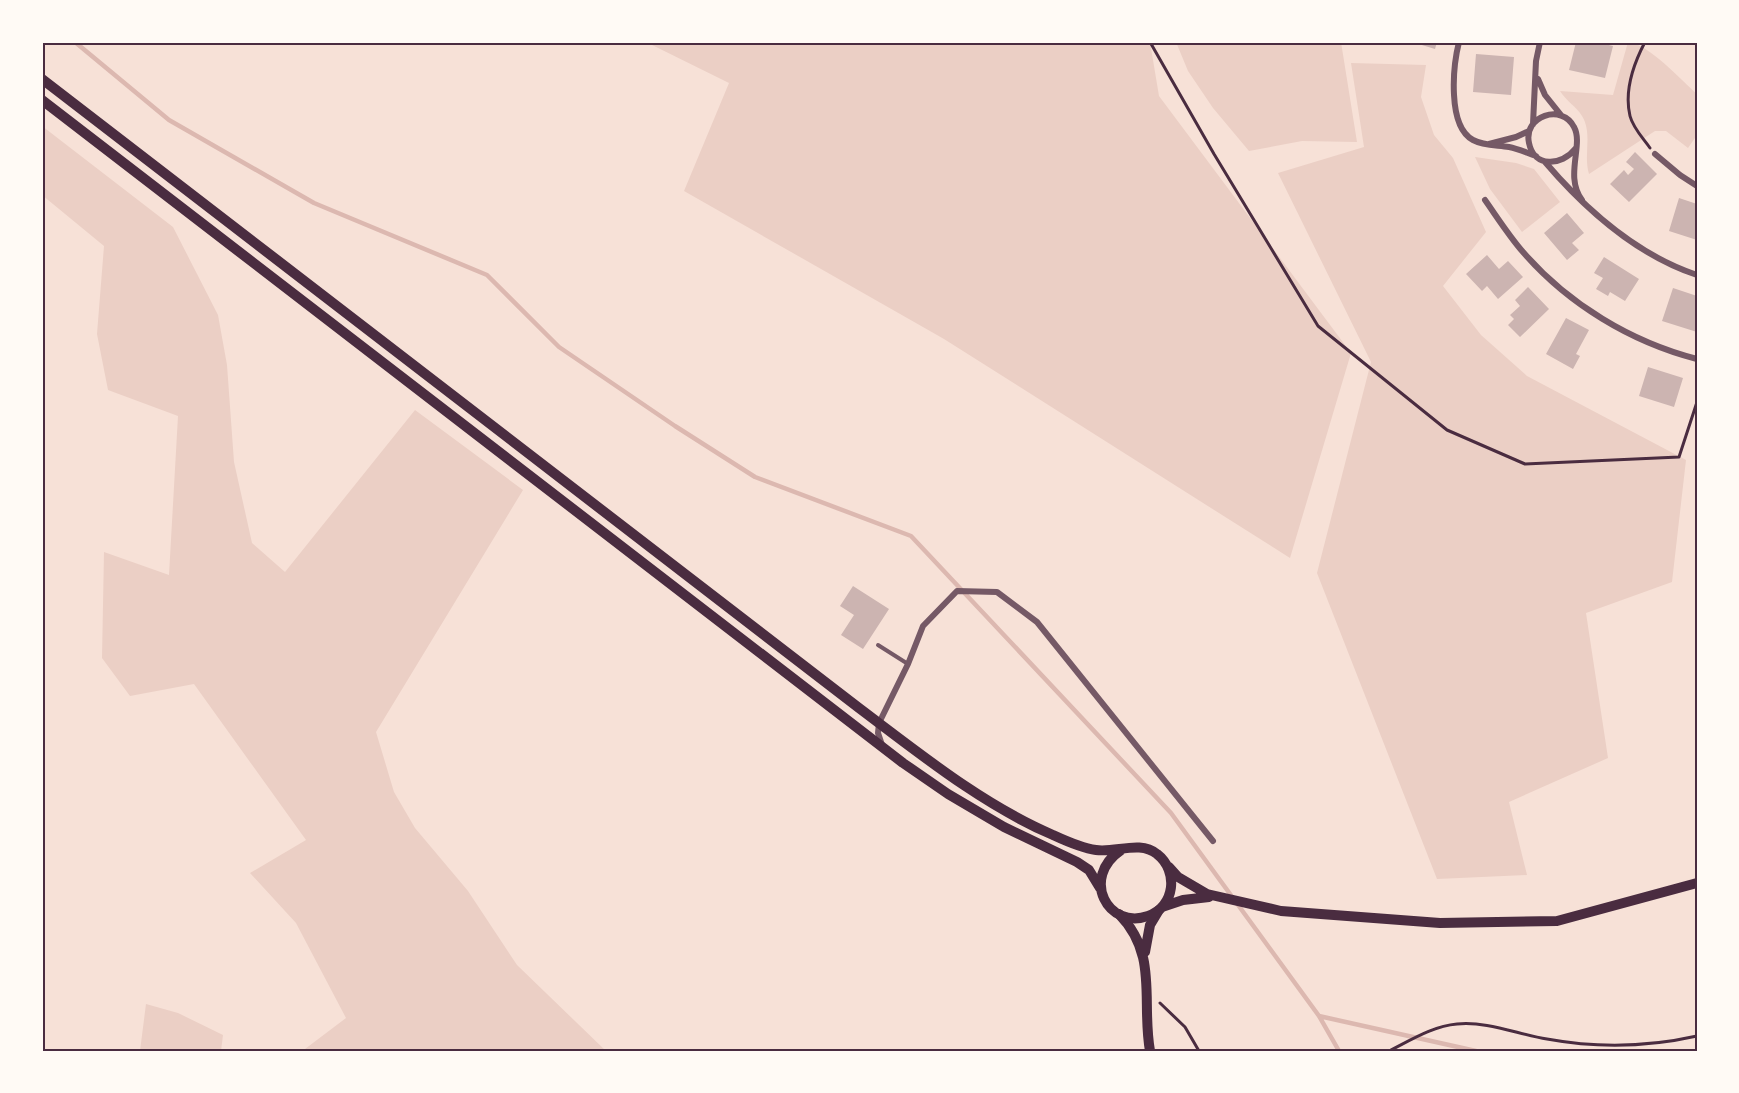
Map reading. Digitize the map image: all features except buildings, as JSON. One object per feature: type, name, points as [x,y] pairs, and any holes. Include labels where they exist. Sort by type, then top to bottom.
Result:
[{"type":"main road","points":[[42,79],[879,723],[977,793],[1029,824],[1077,845],[1096,850],[1144,848],[1155,852],[1178,877],[1207,894],[1281,911],[1440,923],[1557,921],[1697,883]]},
{"type":"main road","points":[[42,100],[882,747],[973,809],[1089,870],[1106,903],[1131,926],[1139,942],[1148,992],[1146,1030],[1150,1051]]},
{"type":"main road","points":[[1101,891],[1100,879],[1104,867],[1111,857],[1121,850]]},
{"type":"main road","points":[[1144,962],[1150,925],[1171,891],[1172,880],[1167,865]]},
{"type":"main road","points":[[1119,914],[1139,918],[1150,916],[1160,909],[1183,900],[1215,896]]},
{"type":"street","points":[[1459,42],[1454,93],[1458,121],[1469,138],[1485,144],[1509,147],[1544,161],[1582,200],[1620,234],[1665,262],[1697,275]]},
{"type":"street","points":[[1537,157],[1529,146],[1540,42]]},
{"type":"street","points":[[1536,72],[1545,95],[1561,115],[1574,125],[1577,141],[1575,185],[1582,200]]},
{"type":"street","points":[[1485,144],[1516,137],[1531,128],[1544,115],[1561,115]]},
{"type":"street","points":[[1544,161],[1556,163],[1575,149]]},
{"type":"street","points":[[1655,154],[1697,186]]},
{"type":"street","points":[[1485,200],[1522,252],[1586,308],[1643,341],[1697,359]]},
{"type":"street","points":[[882,747],[878,734],[879,723],[924,626],[957,591],[997,592],[1037,622],[1213,841]]},
{"type":"lane","points":[[878,645],[908,664]]},
{"type":"path","points":[[1150,42],[1214,154],[1318,326],[1447,430],[1525,464],[1679,457],[1697,402]]},
{"type":"path","points":[[1645,42],[1635,61],[1629,105],[1630,116],[1636,129],[1655,154]]},
{"type":"path","points":[[1148,992],[1185,1027],[1199,1051]]},
{"type":"path","points":[[1389,1051],[1429,1031],[1455,1024],[1475,1023],[1549,1040],[1622,1046],[1668,1043],[1697,1036]]},
{"type":"shaded area","points":[[646,42],[1150,42],[1159,96],[1351,353],[1290,558],[944,339],[684,191],[729,83]]},
{"type":"shaded area","points":[[1176,42],[1341,42],[1357,142],[1302,141],[1249,151],[1213,108],[1188,71]]},
{"type":"shaded area","points":[[1628,42],[1636,44],[1655,56],[1697,94],[1697,135],[1688,148],[1666,131],[1655,131],[1589,174],[1585,123],[1580,113],[1560,91],[1613,95]]},
{"type":"shaded area","points":[[1351,63],[1426,65],[1421,97],[1434,135],[1453,158],[1486,232],[1443,286],[1481,335],[1527,376],[1686,460],[1672,582],[1586,613],[1608,758],[1509,802],[1527,875],[1437,879],[1317,573],[1371,362],[1278,173],[1364,147]]},
{"type":"shaded area","points":[[42,126],[173,227],[218,315],[227,365],[234,462],[252,543],[285,572],[415,410],[523,490],[376,732],[394,792],[415,828],[468,891],[517,965],[606,1051],[305,1051],[346,1018],[296,923],[250,873],[306,840],[194,684],[130,696],[102,658],[104,552],[169,575],[178,416],[108,390],[97,334],[104,246],[42,195]]},
{"type":"shaded area","points":[[1475,157],[1516,163],[1534,169],[1560,202],[1522,232],[1490,189]]},
{"type":"shaded area","points":[[146,1004],[178,1013],[223,1035],[221,1051],[140,1051]]},
{"type":"waterway","points":[[75,42],[169,120],[314,203],[487,275],[559,347],[755,477],[911,536],[1171,813],[1319,1016],[1339,1051]]},
{"type":"waterway","points":[[1319,1016],[1476,1051]]}]
